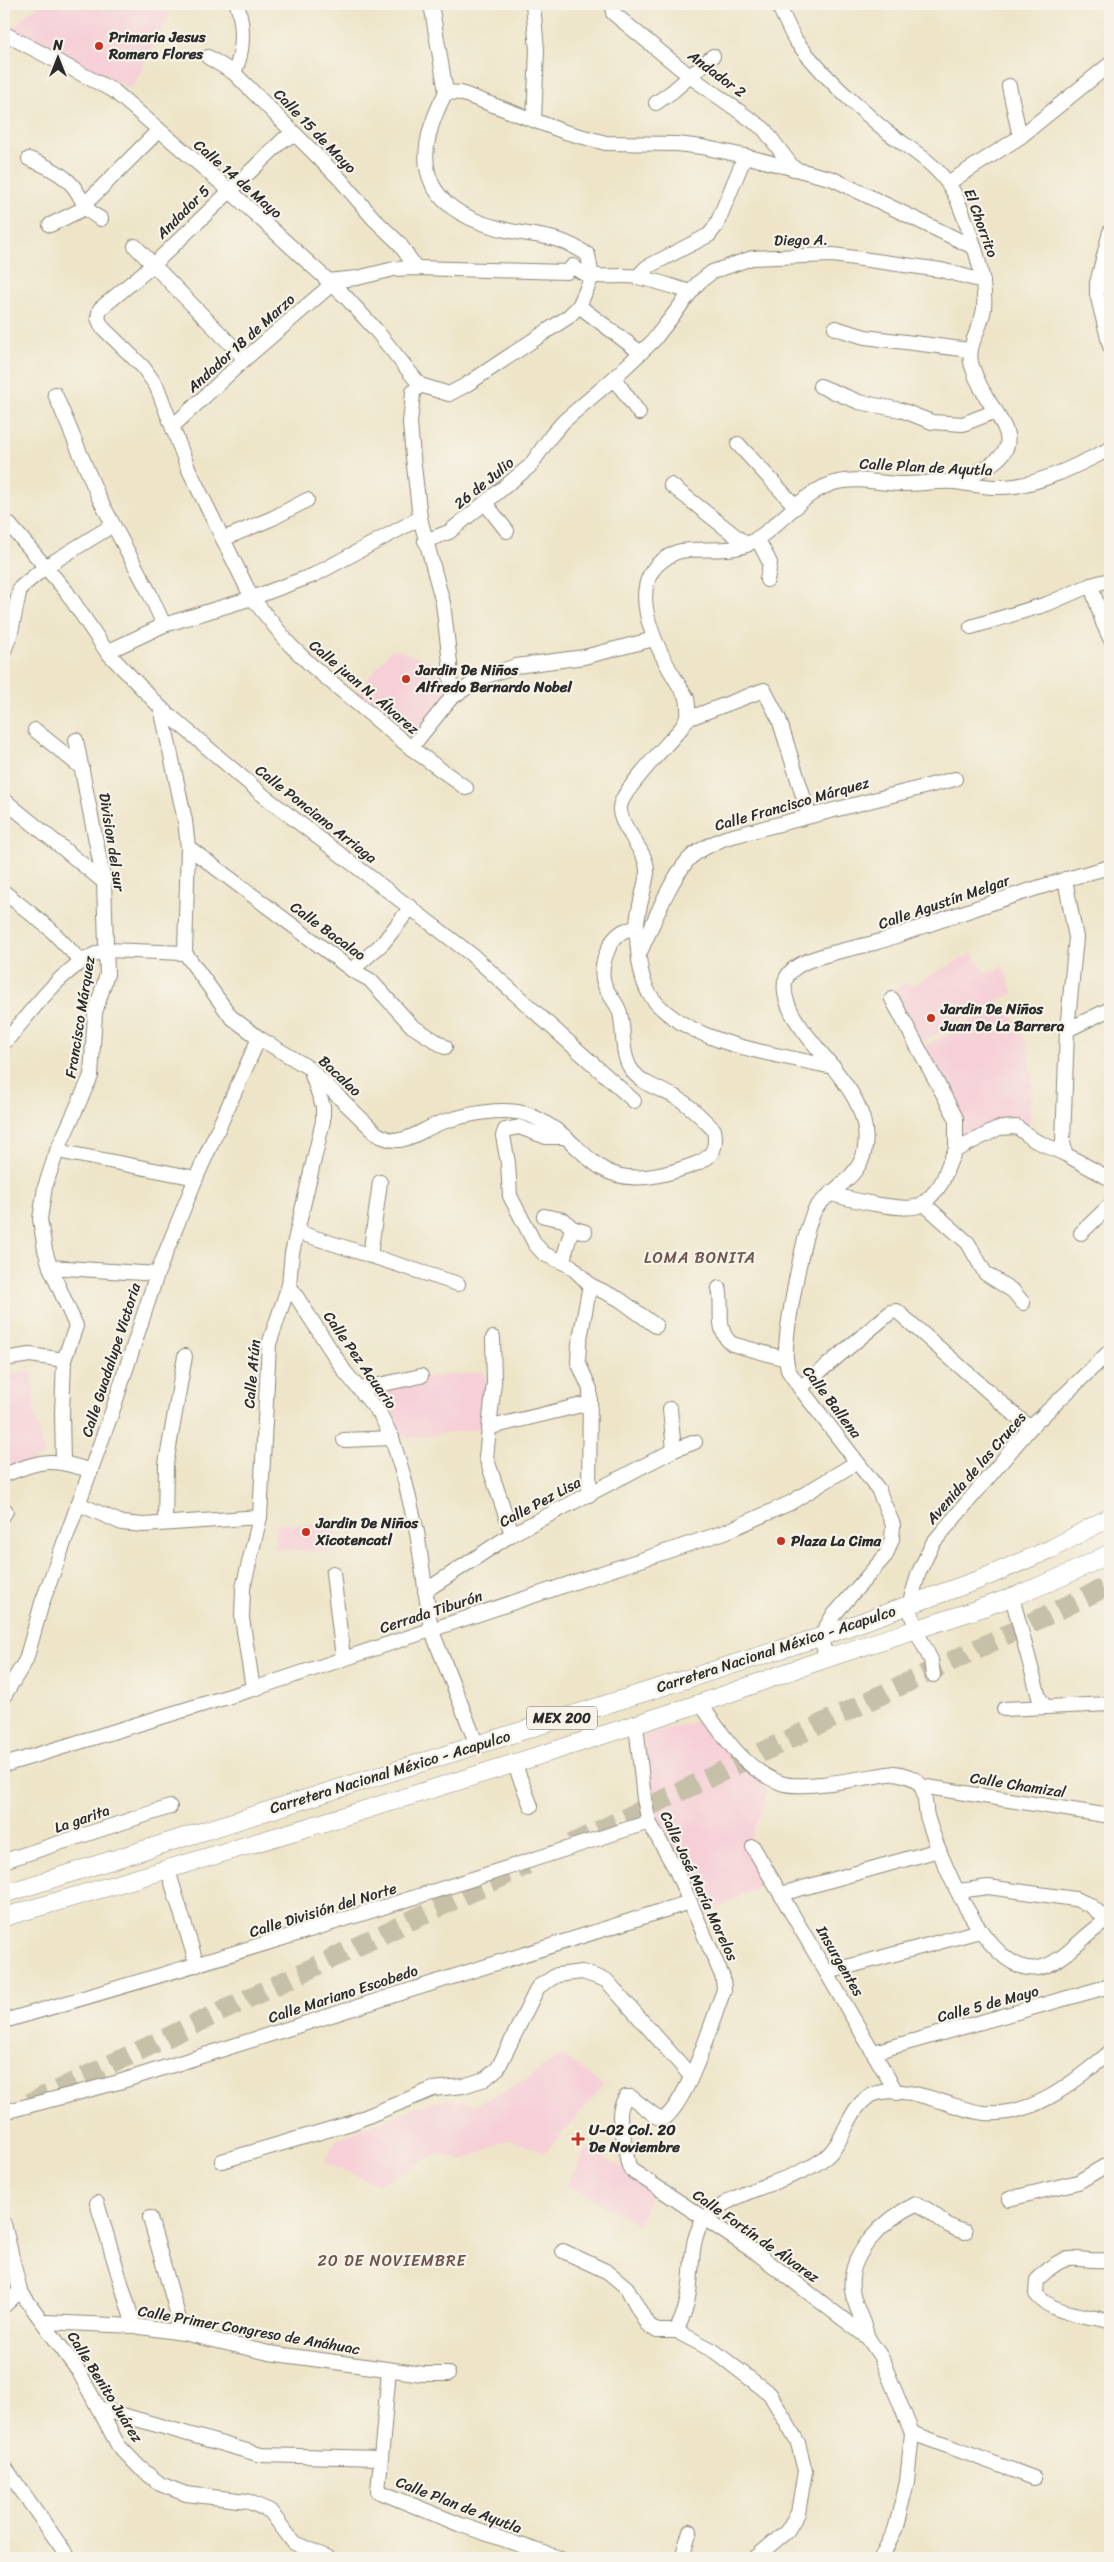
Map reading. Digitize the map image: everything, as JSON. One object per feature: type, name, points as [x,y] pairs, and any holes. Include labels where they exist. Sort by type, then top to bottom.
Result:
[{"type":"main road","name":"Carretera Nacional México - Acapulco","points":[[4,1894],[820,1637],[981,1579],[1051,1549],[1110,1516]]},
{"type":"main road","name":"Carretera Nacional México - Acapulco","points":[[4,1917],[168,1870],[514,1763],[700,1703],[827,1658],[1012,1597],[1050,1583],[1110,1553]]},
{"type":"street","points":[[234,72],[241,58],[242,45],[241,16],[237,4]]},
{"type":"street","points":[[431,4],[446,92],[435,113],[427,141],[426,167],[432,188],[445,204],[472,219],[498,228],[557,238],[574,246],[588,256],[592,277],[579,306],[568,317],[466,385],[449,394],[420,385],[413,392],[410,422],[420,518],[443,603],[450,663],[450,698]]},
{"type":"street","points":[[534,4],[536,50],[534,120]]},
{"type":"street","name":"El Chorrito","points":[[777,4],[795,39],[810,58],[854,103],[890,134],[914,149],[948,183],[957,199],[979,261],[983,281],[984,309],[970,350],[971,363],[975,378],[1006,427],[1008,438],[1006,448],[995,460],[976,474],[953,482]]},
{"type":"street","name":"Andador 2","points":[[613,13],[691,77],[764,129],[794,169]]},
{"type":"street","name":"Calle 14 de Mayo","points":[[5,34],[114,91],[158,131],[229,190],[329,283],[376,329],[420,385]]},
{"type":"street","points":[[656,103],[691,77],[713,56]]},
{"type":"street","name":"Calle 15 de Mayo","points":[[208,57],[234,72],[398,243],[416,268]]},
{"type":"street","points":[[948,183],[1020,137],[1110,64]]},
{"type":"street","points":[[1009,86],[1020,137]]},
{"type":"street","points":[[446,92],[461,93],[565,132],[606,143],[677,144],[745,156],[833,179],[973,247]]},
{"type":"street","points":[[50,225],[85,206],[158,131]]},
{"type":"street","name":"Andador 5","points":[[173,426],[157,387],[142,367],[102,327],[98,318],[100,309],[153,265],[284,138],[297,136]]},
{"type":"street","points":[[637,277],[647,267],[709,235],[716,226],[745,156]]},
{"type":"street","points":[[29,159],[52,168],[68,181],[85,206],[101,219]]},
{"type":"street","points":[[1110,232],[1097,283],[1097,294],[1110,346]]},
{"type":"street","points":[[135,246],[245,359]]},
{"type":"street","name":"Diego A.","points":[[614,378],[641,353],[690,292],[712,272],[752,258],[833,255],[941,270],[983,281]]},
{"type":"street","points":[[329,283],[394,269],[567,272],[573,266],[580,273],[592,277],[637,277],[690,292]]},
{"type":"street","name":"Andador 18 de Marzo","points":[[173,426],[329,283]]},
{"type":"street","points":[[579,306],[641,353]]},
{"type":"street","points":[[834,328],[865,337],[970,350]]},
{"type":"street","points":[[614,378],[639,413]]},
{"type":"street","name":"26 de Julio","points":[[425,542],[449,532],[530,466],[551,436],[614,378]]},
{"type":"street","points":[[820,386],[859,402],[901,410],[932,422],[963,424],[996,411]]},
{"type":"street","points":[[55,394],[99,498],[164,625]]},
{"type":"street","points":[[173,426],[188,468],[252,598]]},
{"type":"street","points":[[738,444],[796,507]]},
{"type":"street","name":"Calle Plan de Ayutla","points":[[752,541],[814,493],[836,482],[856,480],[900,484],[953,482],[996,488],[1017,486],[1070,467],[1110,449]]},
{"type":"street","points":[[671,485],[752,541],[770,563],[767,580]]},
{"type":"street","points":[[224,539],[273,518],[307,500]]},
{"type":"street","points":[[485,504],[507,531]]},
{"type":"street","points":[[108,652],[164,625],[252,598],[314,575],[420,518]]},
{"type":"street","name":"Calle Ponciano Arriaga","points":[[9,524],[66,591],[108,652],[161,708],[264,796],[472,955],[634,1101]]},
{"type":"street","points":[[4,651],[12,632],[20,588],[45,567],[113,524]]},
{"type":"street","points":[[752,541],[679,551],[663,559],[652,570],[645,586],[644,604],[654,639],[686,698],[689,708],[687,719],[627,791],[620,808],[624,823],[645,858],[647,871],[637,929],[639,954],[643,979],[650,995],[662,1008],[697,1033],[771,1053],[834,1067]]},
{"type":"street","points":[[971,627],[1047,604],[1091,585],[1110,580]]},
{"type":"street","points":[[1091,585],[1103,623],[1110,638]]},
{"type":"street","name":"Calle juan N. Álvarez","points":[[252,598],[290,645],[312,666],[411,748],[466,788]]},
{"type":"street","points":[[411,748],[450,698],[483,677],[516,666],[584,657],[654,639]]},
{"type":"street","points":[[687,719],[764,690],[779,719],[809,816]]},
{"type":"street","points":[[4,1043],[32,1008],[81,961],[107,950],[185,953],[188,847],[185,821],[161,708]]},
{"type":"street","points":[[35,730],[82,768]]},
{"type":"street","name":"Division del sur","points":[[76,740],[104,882],[107,950]]},
{"type":"street","name":"Calle Francisco Márquez","points":[[639,954],[674,880],[689,859],[706,847],[725,838],[955,779]]},
{"type":"street","points":[[4,800],[104,882]]},
{"type":"street","name":"Calle Bacalao","points":[[188,847],[352,970],[370,980],[412,1026],[445,1047]]},
{"type":"street","name":"Calle Agustín Melgar","points":[[791,971],[803,962],[864,946],[1065,879],[1110,867]]},
{"type":"street","points":[[1065,879],[1076,938],[1067,1030],[1063,1141],[1065,1154]]},
{"type":"street","points":[[4,892],[49,928],[81,961]]},
{"type":"street","points":[[352,970],[383,944],[411,907]]},
{"type":"street","name":"Bacalao","points":[[185,953],[231,1017],[259,1038],[309,1068],[377,1134],[388,1141],[407,1139],[442,1122],[465,1116],[520,1113],[531,1116],[566,1136],[602,1169],[619,1177],[639,1178],[667,1173],[699,1162],[710,1156],[716,1147],[714,1130],[681,1100],[640,1078],[627,1063],[620,1013],[603,981],[602,966],[614,939],[622,932],[637,929]]},
{"type":"street","name":"Francisco Márquez","points":[[63,1462],[64,1360],[76,1326],[44,1250],[40,1219],[45,1186],[57,1151],[91,1076],[92,1041],[96,1013],[107,974],[107,950]]},
{"type":"street","name":"Calle Ballena","points":[[791,971],[785,982],[787,1000],[793,1014],[834,1067],[855,1100],[864,1119],[865,1135],[864,1154],[855,1171],[817,1207],[809,1220],[799,1267],[786,1360],[788,1370],[800,1388],[881,1495],[893,1525],[892,1539],[886,1555],[832,1618],[820,1637]]},
{"type":"street","points":[[892,999],[956,1118],[956,1150]]},
{"type":"street","points":[[1067,1030],[1110,1009]]},
{"type":"street","name":"Calle Guadalupe Victoria","points":[[4,1696],[26,1660],[42,1603],[91,1471],[157,1274],[196,1178],[259,1038]]},
{"type":"street","name":"Calle Atún","points":[[253,1689],[242,1618],[243,1588],[260,1517],[269,1344],[290,1285],[297,1232],[323,1120],[323,1106],[309,1068]]},
{"type":"street","points":[[832,1194],[848,1200],[908,1209],[923,1203],[942,1182],[949,1161],[956,1150],[999,1128],[1010,1126],[1017,1127],[1034,1140],[1065,1154],[1110,1179]]},
{"type":"street","points":[[566,1136],[546,1137],[519,1127],[505,1130],[503,1136],[508,1163],[510,1196],[516,1209],[535,1244],[544,1254],[563,1260],[590,1285],[619,1299],[656,1326]]},
{"type":"street","points":[[57,1151],[196,1178]]},
{"type":"street","points":[[370,1256],[380,1182]]},
{"type":"street","points":[[923,1203],[968,1244],[985,1273],[1013,1291],[1023,1303]]},
{"type":"street","points":[[1081,1233],[1110,1205]]},
{"type":"street","points":[[544,1216],[564,1220],[578,1230],[563,1260]]},
{"type":"street","points":[[297,1232],[458,1284]]},
{"type":"street","points":[[50,1267],[157,1274]]},
{"type":"street","name":"Calle Pez Acuario","points":[[290,1285],[345,1372],[380,1414],[392,1438],[405,1481],[417,1532],[431,1628],[477,1745]]},
{"type":"street","points":[[589,1495],[590,1389],[578,1362],[579,1344],[590,1285]]},
{"type":"street","points":[[719,1288],[722,1300],[720,1323],[727,1340],[732,1344],[786,1360]]},
{"type":"street","points":[[800,1388],[861,1336],[897,1311],[1030,1428]]},
{"type":"street","points":[[492,1338],[494,1382],[491,1427],[486,1457],[512,1534]]},
{"type":"street","name":"Avenida de las Cruces","points":[[909,1606],[919,1572],[933,1543],[1030,1428],[1110,1351]]},
{"type":"street","points":[[4,1359],[30,1355],[64,1360]]},
{"type":"street","points":[[165,1523],[166,1464],[185,1356]]},
{"type":"street","points":[[360,1389],[421,1376]]},
{"type":"street","points":[[491,1427],[590,1403]]},
{"type":"street","points":[[670,1409],[674,1450]]},
{"type":"street","points":[[344,1440],[392,1438]]},
{"type":"street","name":"Calle Pez Lisa","points":[[425,1591],[512,1534],[674,1450],[695,1442]]},
{"type":"street","points":[[4,1475],[44,1461],[63,1462],[91,1471]]},
{"type":"street","name":"Cerrada Tiburón","points":[[4,1765],[253,1689],[431,1628],[725,1532],[790,1503],[857,1462]]},
{"type":"street","points":[[79,1504],[122,1523],[144,1526],[260,1517]]},
{"type":"street","points":[[332,1573],[344,1658]]},
{"type":"street","points":[[1012,1597],[1038,1697],[1045,1706]]},
{"type":"street","points":[[909,1606],[916,1630],[931,1660],[933,1675]]},
{"type":"street","points":[[820,1637],[827,1658]]},
{"type":"street","points":[[700,1703],[732,1750],[781,1784],[798,1786],[895,1773],[910,1776],[921,1786],[927,1816],[939,1850],[959,1892],[980,1931],[1009,1962],[1023,1968],[1038,1968],[1050,1964],[1109,1919],[1090,1905],[1075,1899],[988,1887],[959,1892]]},
{"type":"street","points":[[1004,1710],[1045,1706],[1110,1704]]},
{"type":"street","name":"Calle José María Morelos","points":[[626,2161],[626,2147],[620,2123],[623,2102],[626,2098],[631,2097],[657,2117],[665,2118],[672,2112],[691,2076],[724,1990],[723,1978],[690,1902],[649,1822],[644,1800],[636,1724]]},
{"type":"street","points":[[514,1763],[531,1806]]},
{"type":"street","name":"Calle Chamizal","points":[[921,1786],[1110,1816]]},
{"type":"street","name":"La garita","points":[[4,1861],[170,1807]]},
{"type":"street","name":"Calle División del Norte","points":[[4,2021],[197,1965],[422,1896],[649,1822]]},
{"type":"street","name":"Insurgentes","points":[[753,1847],[828,1972],[897,2093]]},
{"type":"street","points":[[781,1894],[939,1850]]},
{"type":"street","points":[[168,1870],[197,1965]]},
{"type":"street","name":"Calle Mariano Escobedo","points":[[4,2112],[119,2082],[690,1902]]},
{"type":"street","points":[[828,1972],[980,1931]]},
{"type":"street","points":[[222,2160],[351,2124],[433,2089],[463,2086],[484,2079],[498,2068],[538,1987],[557,1975],[582,1972],[606,1980],[691,2076]]},
{"type":"street","name":"Calle 5 de Mayo","points":[[874,2052],[1110,1986]]},
{"type":"street","points":[[676,2331],[684,2315],[690,2291],[692,2250],[705,2218],[732,2199],[825,2158],[838,2145],[851,2116],[861,2102],[877,2093],[897,2093],[924,2096],[983,2113],[1008,2112],[1038,2103],[1065,2090],[1110,2052]]},
{"type":"street","name":"Calle Fortín de Álvarez","points":[[626,2161],[632,2170],[758,2254],[868,2338]]},
{"type":"street","points":[[1009,2199],[1078,2182],[1110,2162]]},
{"type":"street","points":[[97,2203],[134,2326]]},
{"type":"street","points":[[880,2558],[895,2530],[905,2492],[912,2432],[881,2357],[868,2338],[852,2290],[853,2269],[865,2246],[892,2219],[916,2204],[923,2206],[947,2227],[965,2232]]},
{"type":"street","points":[[150,2218],[184,2333]]},
{"type":"street","points":[[4,2224],[20,2292],[4,2306]]},
{"type":"street","points":[[563,2252],[608,2272],[627,2288],[647,2324],[657,2332],[676,2331],[714,2351],[770,2394],[798,2443],[805,2470],[798,2513],[787,2531],[755,2558]]},
{"type":"street","points":[[1110,2260],[1073,2257],[1057,2262],[1037,2280],[1036,2294],[1043,2302],[1053,2307],[1110,2321]]},
{"type":"street","name":"Calle Benito Juárez","points":[[20,2292],[45,2322],[79,2372],[118,2445],[139,2467],[160,2484],[186,2494],[247,2501],[270,2511],[294,2543],[329,2558]]},
{"type":"street","name":"Calle Primer Congreso de Anáhuac","points":[[45,2322],[134,2326],[184,2333],[269,2353],[423,2374],[448,2374]]},
{"type":"street","name":"Calle Plan de Ayutla","points":[[389,2370],[378,2491],[460,2525],[559,2558]]},
{"type":"street","points":[[98,2408],[261,2455],[380,2458]]},
{"type":"street","points":[[912,2432],[1034,2478]]},
{"type":"street","points":[[4,2466],[69,2558]]},
{"type":"street","points":[[682,2558],[690,2531]]},
{"type":"shaded area","name":"Primaria Jesus Romero Flores","points":[[38,4],[149,4],[170,14],[132,89],[12,29]]},
{"type":"shaded area","name":"Jardin De Niños Alfredo Bernardo Nobel","points":[[392,649],[444,665],[447,695],[416,735],[356,694]]},
{"type":"shaded area","points":[[973,953],[985,973],[1003,966],[1013,993],[918,1043],[889,993],[906,982],[911,986]]},
{"type":"shaded area","points":[[1005,1003],[1026,1041],[1033,1084],[1030,1122],[960,1146],[923,1047]]},
{"type":"shaded area","points":[[32,1371],[36,1421],[44,1456],[4,1472],[4,1376]]},
{"type":"shaded area","points":[[483,1372],[490,1391],[481,1429],[400,1439],[395,1414],[374,1388],[412,1379]]},
{"type":"shaded area","name":"Jardin De Niños Xicotencatl","points":[[277,1524],[333,1526],[338,1539],[338,1553],[275,1549]]},
{"type":"shaded area","points":[[698,1721],[768,1790],[748,1848],[768,1881],[701,1918],[651,1822],[644,1735]]},
{"type":"shaded area","points":[[561,2055],[604,2085],[545,2153],[509,2139],[462,2161],[439,2153],[377,2185],[324,2162],[337,2139],[422,2105],[452,2098],[474,2105],[513,2087]]},
{"type":"shaded area","points":[[587,2149],[655,2185],[638,2225],[567,2185]]},
{"type":"tunnel","points":[[571,1844],[1110,1585]]},
{"type":"tunnel","points":[[30,2103],[527,1865]]},
{"type":"place","name":"Primaria Jesus Romero Flores","points":[[99,46]]},
{"type":"place","name":"Jardin De Niños Alfredo Bernardo Nobel","points":[[406,679]]},
{"type":"place","name":"Jardin De Niños Juan De La Barrera","points":[[931,1018]]},
{"type":"place","name":"Jardin De Niños Xicotencatl","points":[[306,1532]]},
{"type":"place","name":"Plaza La Cima","points":[[781,1541]]},
{"type":"place","name":"U-02 Col. 20 De Noviembre","points":[[578,2139]]},
{"type":"district","name":"LOMA BONITA","points":[[700,1257]]},
{"type":"district","name":"20 DE NOVIEMBRE","points":[[392,2260]]}]
